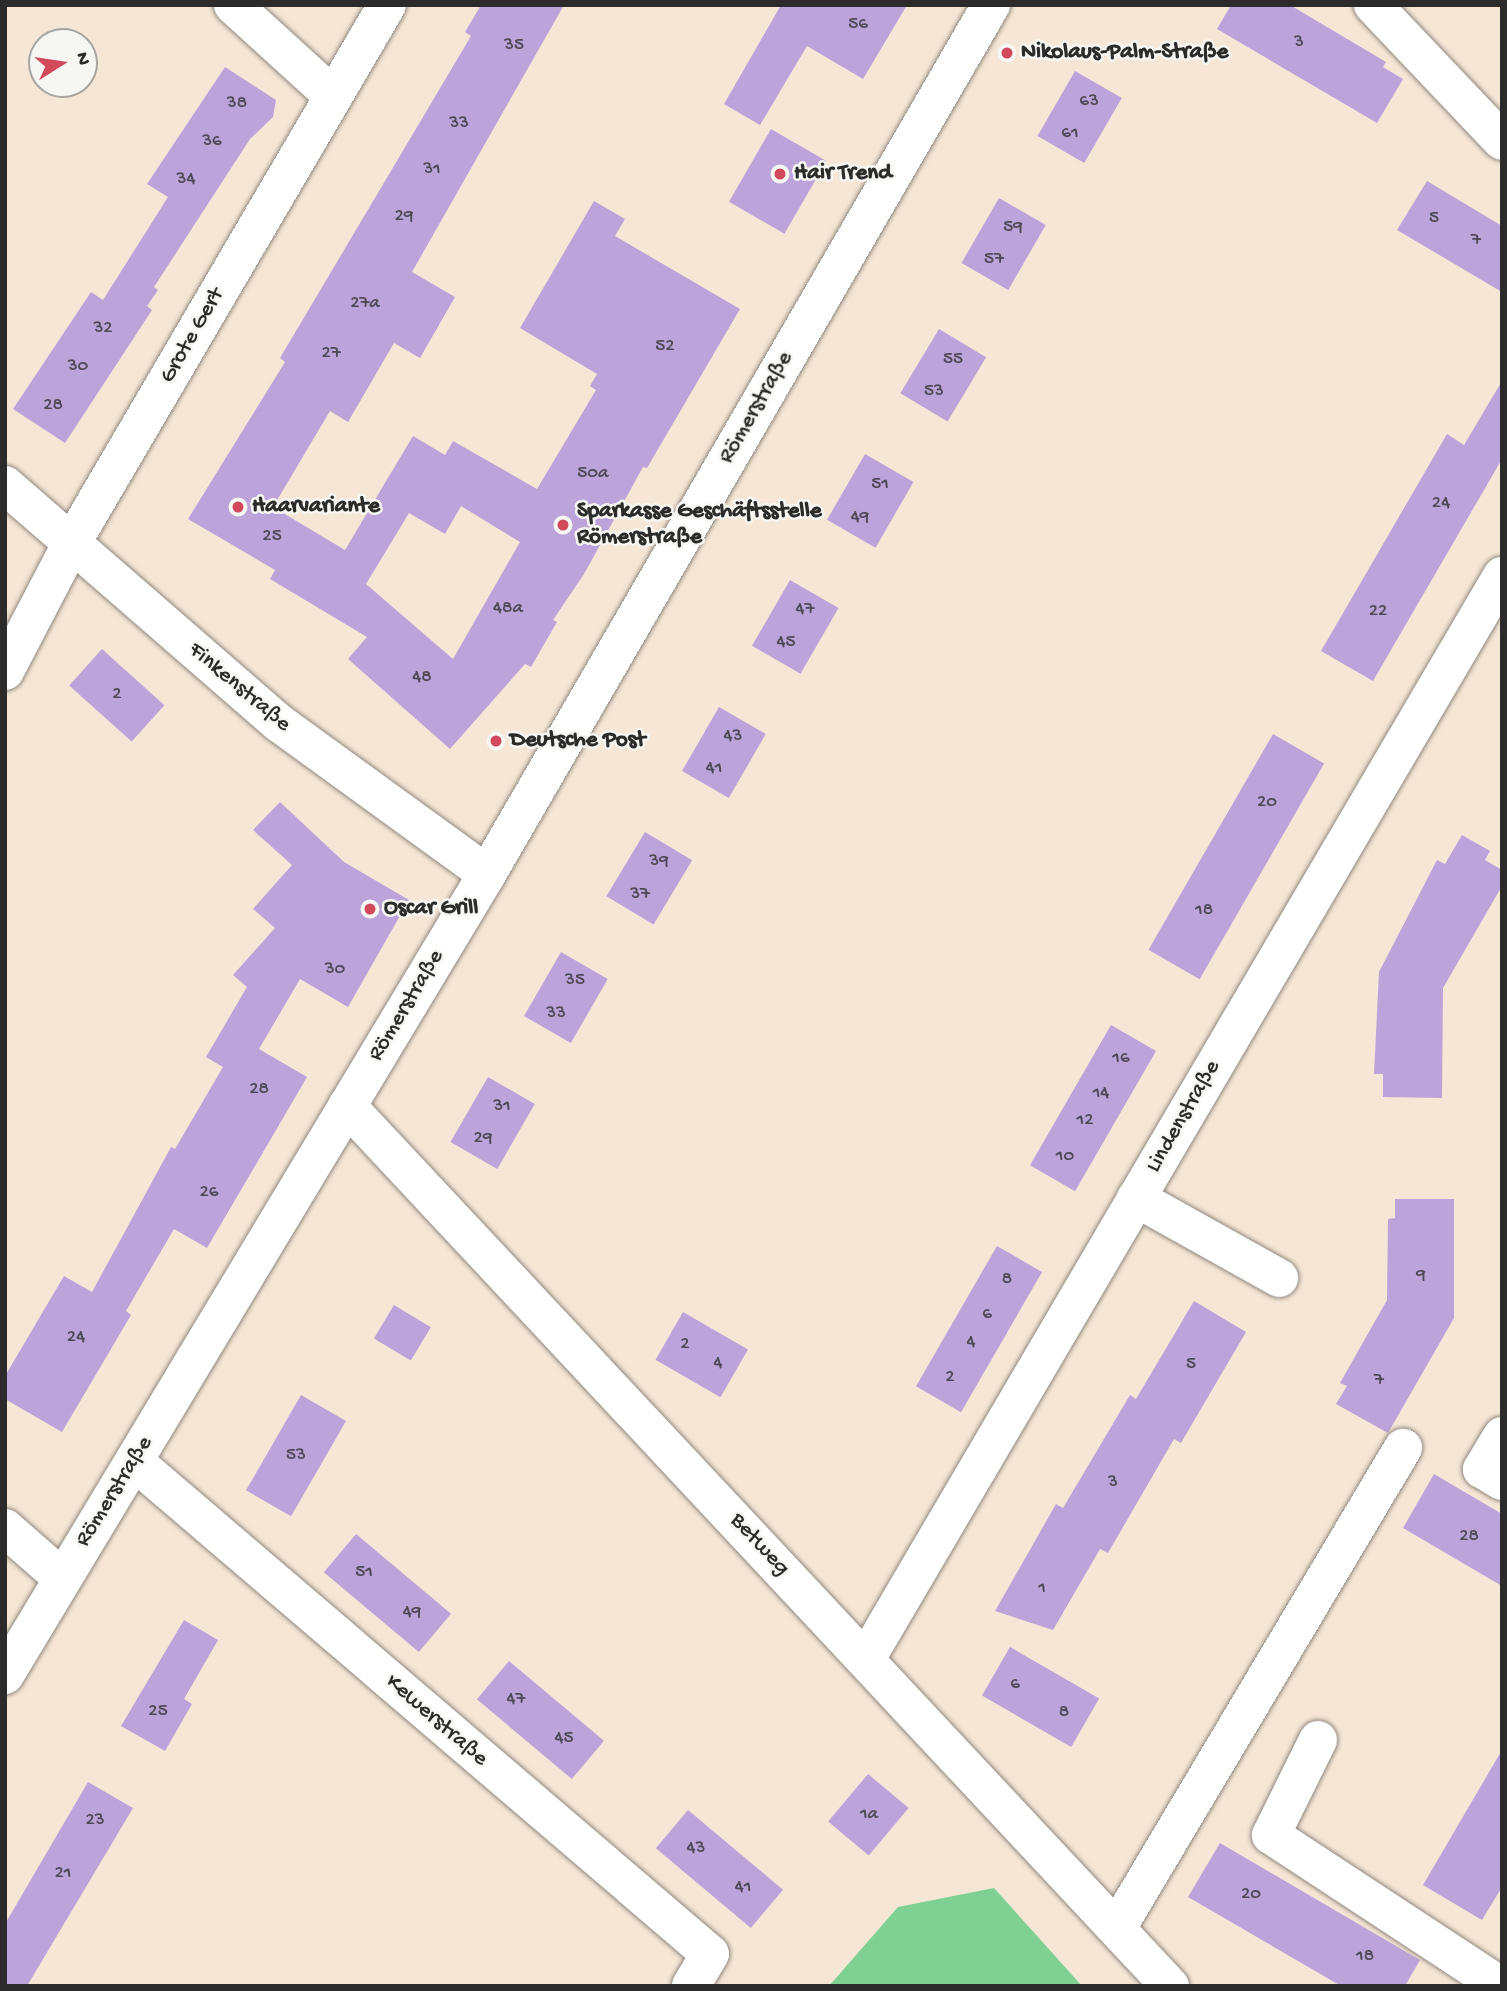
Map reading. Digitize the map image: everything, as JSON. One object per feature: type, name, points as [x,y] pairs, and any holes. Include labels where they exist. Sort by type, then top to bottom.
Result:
[{"type":"street","points":[[233,5],[333,96]]},
{"type":"street","name":"Grote Gert","points":[[5,671],[71,546],[387,5]]},
{"type":"street","name":"Römerstraße","points":[[5,1675],[61,1577],[136,1463],[487,874],[991,5]]},
{"type":"street","points":[[1373,5],[1502,141]]},
{"type":"street","name":"Finkenstraße","points":[[5,485],[71,546],[279,723],[487,874]]},
{"type":"street","name":"Lindenstraße","points":[[866,1659],[1502,576]]},
{"type":"street","name":"Betweg","points":[[347,1106],[1170,1986]]},
{"type":"street","points":[[1136,1198],[1279,1278]]},
{"type":"street","points":[[1502,1436],[1482,1469],[1502,1481]]},
{"type":"street","points":[[1117,1928],[1403,1448]]},
{"type":"street","name":"Kewerstraße","points":[[136,1463],[710,1954],[691,1986]]},
{"type":"street","points":[[5,1528],[61,1577]]},
{"type":"street","points":[[1318,1740],[1271,1835],[1499,1985],[1502,1980]]},
{"type":"green space","points":[[994,1888],[1082,1986],[829,1986],[898,1907]]},
{"type":"building","points":[[481,5],[564,5],[412,272],[455,297],[420,358],[394,343],[348,422],[330,411],[273,507],[345,550],[413,436],[445,455],[453,441],[537,489],[596,390],[590,386],[597,374],[520,328],[594,201],[625,219],[615,236],[740,309],[647,468],[643,467],[584,574],[553,620],[557,622],[531,667],[525,664],[450,749],[348,659],[367,637],[270,579],[275,570],[188,519],[285,362],[280,358],[471,36],[465,32]],"holes":[[[461,506],[520,542],[453,659],[366,584],[409,513],[445,534]]]},
{"type":"building","points":[[781,5],[907,5],[863,79],[807,46],[760,125],[724,104]]},
{"type":"building","points":[[1231,5],[1290,5],[1386,62],[1383,67],[1403,79],[1377,123],[1217,29]]},
{"type":"building","points":[[225,67],[276,100],[273,117],[250,139],[154,287],[158,290],[147,306],[152,310],[65,443],[13,409],[91,292],[103,300],[168,197],[147,184]]},
{"type":"building","points":[[1075,71],[1122,98],[1084,163],[1038,136]]},
{"type":"building","points":[[771,129],[826,161],[784,234],[729,202]]},
{"type":"building","points":[[1427,181],[1502,226],[1502,292],[1397,230]]},
{"type":"building","points":[[999,198],[1046,225],[1008,290],[962,263]]},
{"type":"building","points":[[939,329],[986,357],[948,422],[900,393]]},
{"type":"building","points":[[1502,381],[1502,459],[1373,681],[1321,651],[1447,434],[1464,445]]},
{"type":"building","points":[[865,454],[913,482],[875,548],[827,520]]},
{"type":"building","points":[[790,580],[838,608],[800,674],[752,646]]},
{"type":"building","points":[[102,649],[164,705],[132,742],[69,685]]},
{"type":"building","points":[[719,707],[766,734],[729,798],[682,771]]},
{"type":"building","points":[[1273,734],[1324,764],[1200,979],[1148,950]]},
{"type":"building","points":[[280,802],[344,862],[409,900],[348,1007],[300,979],[259,1049],[307,1077],[207,1248],[174,1229],[126,1311],[131,1315],[62,1432],[5,1399],[5,1376],[64,1276],[92,1292],[171,1147],[175,1149],[223,1067],[206,1057],[247,987],[233,975],[275,928],[253,909],[292,865],[253,830]]},
{"type":"building","points":[[645,832],[692,860],[654,925],[606,896]]},
{"type":"building","points":[[1462,835],[1490,851],[1485,860],[1502,870],[1502,886],[1443,988],[1442,1098],[1383,1097],[1383,1074],[1374,1074],[1379,972],[1437,860],[1445,864]]},
{"type":"building","points":[[561,952],[608,979],[571,1043],[524,1016]]},
{"type":"building","points":[[1111,1025],[1156,1051],[1075,1191],[1030,1165]]},
{"type":"building","points":[[488,1077],[535,1104],[497,1169],[451,1142]]},
{"type":"building","points":[[1395,1199],[1454,1199],[1454,1318],[1388,1433],[1336,1404],[1347,1386],[1340,1383],[1387,1300],[1388,1219],[1395,1218]]},
{"type":"building","points":[[997,1246],[1042,1272],[961,1412],[916,1386]]},
{"type":"building","points":[[1194,1301],[1246,1332],[1181,1443],[1174,1439],[1108,1553],[1100,1549],[1053,1630],[995,1611],[1056,1504],[1063,1508],[1130,1395],[1136,1399]]},
{"type":"building","points":[[394,1305],[431,1327],[411,1361],[374,1338]]},
{"type":"building","points":[[683,1312],[748,1350],[720,1397],[656,1360]]},
{"type":"building","points":[[301,1395],[346,1421],[291,1516],[246,1490]]},
{"type":"building","points":[[1434,1474],[1502,1514],[1502,1586],[1403,1528]]},
{"type":"building","points":[[356,1534],[451,1614],[419,1652],[324,1572]]},
{"type":"building","points":[[184,1620],[218,1640],[184,1699],[192,1704],[165,1751],[121,1726]]},
{"type":"building","points":[[1010,1647],[1099,1698],[1071,1747],[982,1695]]},
{"type":"building","points":[[509,1661],[604,1741],[572,1779],[477,1699]]},
{"type":"building","points":[[1502,1750],[1502,1887],[1482,1920],[1423,1885]]},
{"type":"building","points":[[868,1774],[909,1808],[869,1856],[828,1821]]},
{"type":"building","points":[[88,1782],[133,1808],[27,1986],[5,1986],[5,1924]]},
{"type":"building","points":[[688,1810],[783,1890],[751,1928],[656,1848]]},
{"type":"building","points":[[1220,1843],[1420,1960],[1405,1986],[1341,1986],[1188,1897]]},
{"type":"place","name":"Nikolaus-Palm-Straße","points":[[1007,53]]},
{"type":"place","name":"Hair Trend","points":[[780,174]]},
{"type":"place","name":"Haarvariante","points":[[238,507]]},
{"type":"place","name":"Sparkasse Geschäftsstelle Römerstraße","points":[[563,525]]},
{"type":"place","name":"Deutsche Post","points":[[496,741]]},
{"type":"place","name":"Oscar Grill","points":[[370,909]]}]
